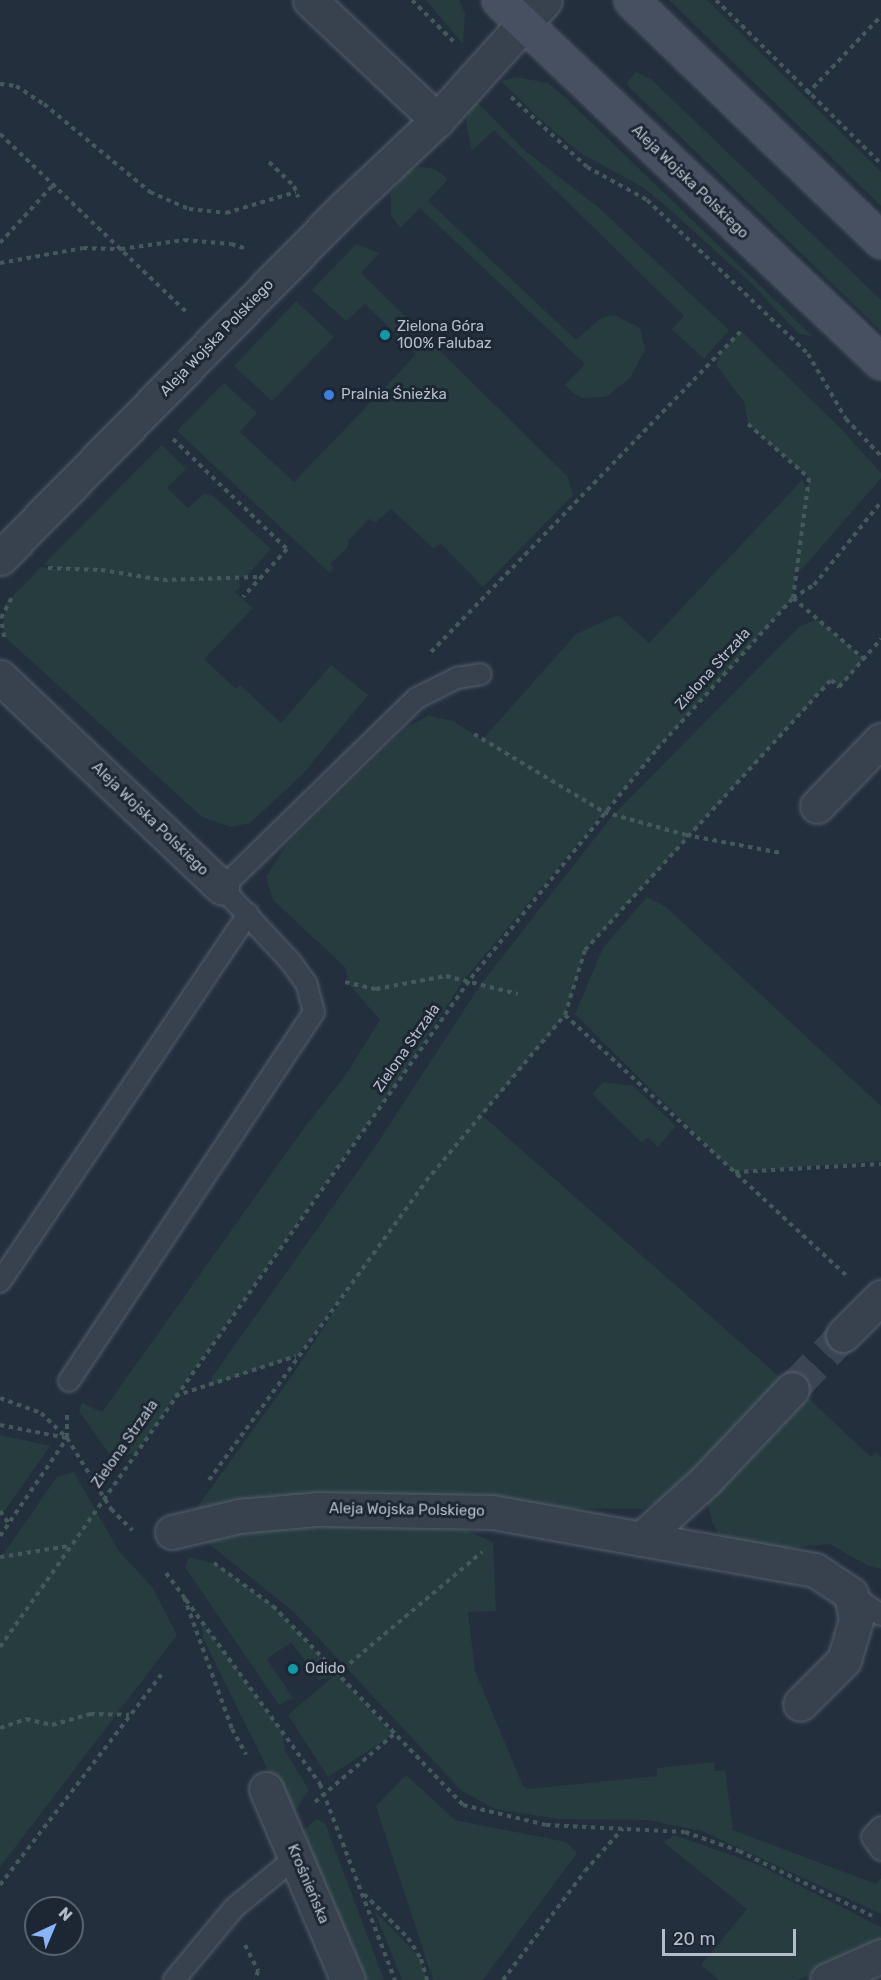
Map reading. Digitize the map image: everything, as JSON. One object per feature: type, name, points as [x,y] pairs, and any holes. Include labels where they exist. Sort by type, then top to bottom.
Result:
[{"type":"main road","name":"Aleja Wojska Polskiego","points":[[499,0],[535,12],[881,362]]},
{"type":"main road","points":[[631,0],[881,241]]},
{"type":"street","points":[[310,0],[437,120]]},
{"type":"street","name":"Aleja Wojska Polskiego","points":[[0,558],[344,208],[437,120],[535,12]]},
{"type":"street","name":"Aleja Wojska Polskiego","points":[[0,677],[222,888]]},
{"type":"street","points":[[817,806],[881,740]]},
{"type":"street","points":[[843,1335],[879,1300]]},
{"type":"street","points":[[641,1539],[706,1480],[792,1389]]},
{"type":"street","name":"Aleja Wojska Polskiego","points":[[172,1532],[239,1516],[371,1508],[497,1512],[815,1570],[851,1594]]},
{"type":"street","points":[[800,1704],[844,1660],[856,1620],[851,1594]]},
{"type":"street","name":"Krośnieńska","points":[[266,1789],[348,1980]]},
{"type":"street","points":[[827,1980],[881,1956]]},
{"type":"lane","points":[[69,1381],[314,1012],[306,983],[248,914],[222,888],[417,698],[456,678],[481,674]]},
{"type":"lane","points":[[0,1282],[248,914]]},
{"type":"lane","points":[[851,1594],[881,1615]]},
{"type":"lane","points":[[881,1827],[872,1837],[881,1850]]},
{"type":"lane","points":[[174,1980],[290,1843]]},
{"type":"path","points":[[412,0],[481,71],[587,166],[647,200],[808,354],[846,419],[881,456]]},
{"type":"path","points":[[716,0],[807,94],[881,164]]},
{"type":"path","points":[[807,94],[881,16]]},
{"type":"path","points":[[0,84],[16,86],[44,104],[150,192],[189,209],[226,213],[296,192]]},
{"type":"path","points":[[0,134],[188,313]]},
{"type":"path","points":[[0,243],[53,185]]},
{"type":"path","points":[[0,263],[83,248],[121,249],[184,240],[231,244],[249,250]]},
{"type":"path","points":[[425,658],[741,331]]},
{"type":"path","points":[[747,424],[809,478],[793,598],[864,659]]},
{"type":"path","points":[[168,435],[287,549],[243,597]]},
{"type":"path","name":"Zielona Strzała","points":[[0,1647],[173,1396],[468,982],[604,812],[793,598],[814,585],[881,502]]},
{"type":"path","points":[[44,564],[41,567],[163,580],[261,577]]},
{"type":"path","points":[[8,645],[1,618],[5,604],[20,589]]},
{"type":"path","points":[[202,1490],[426,1181],[565,1015],[585,950],[687,835],[831,680],[838,687],[881,639]]},
{"type":"path","points":[[474,734],[604,812],[687,835],[782,853]]},
{"type":"path","points":[[345,982],[376,989],[446,976],[518,994]]},
{"type":"path","points":[[565,1015],[735,1172],[879,1300]]},
{"type":"path","points":[[735,1172],[881,1164]]},
{"type":"path","points":[[173,1396],[297,1356]]},
{"type":"path","points":[[0,1398],[41,1413],[67,1438],[103,1497],[139,1537]]},
{"type":"path","points":[[0,1425],[67,1438]]},
{"type":"path","points":[[0,1536],[67,1438]]},
{"type":"path","points":[[0,1511],[9,1524]]},
{"type":"path","points":[[172,1532],[273,1606],[336,1675],[463,1805],[546,1825],[623,1827],[685,1832],[739,1851],[881,1921]]},
{"type":"path","points":[[0,1557],[69,1546]]},
{"type":"path","points":[[336,1675],[484,1550]]},
{"type":"path","points":[[165,1571],[324,1793],[395,1980]]},
{"type":"path","points":[[184,1598],[232,1729],[266,1789]]},
{"type":"path","points":[[0,1885],[161,1675]]},
{"type":"path","points":[[0,1728],[26,1719],[52,1725],[90,1714],[129,1715]]},
{"type":"path","points":[[290,1843],[324,1793],[393,1734]]},
{"type":"path","points":[[503,1980],[585,1871],[623,1827]]},
{"type":"path","points":[[361,1892],[408,1938],[421,1959],[428,1980]]},
{"type":"green space","points":[[426,0],[459,0],[465,13],[463,44]]},
{"type":"green space","points":[[669,0],[707,0],[881,172],[881,206]]},
{"type":"green space","points":[[636,72],[652,80],[881,300],[881,331],[630,88],[627,82]]},
{"type":"green space","points":[[515,77],[548,83],[568,100],[812,336],[799,334],[751,283],[665,205],[642,187],[579,152],[540,119],[501,81]]},
{"type":"green space","points":[[472,97],[524,150],[598,207],[729,330],[704,359],[672,329],[684,316],[494,130],[472,151],[466,123]]},
{"type":"green space","points":[[420,167],[435,169],[448,179],[428,201],[576,340],[601,318],[614,315],[640,328],[645,350],[630,378],[606,397],[582,398],[572,392],[565,385],[585,364],[420,208],[400,228],[391,215],[391,193],[407,172]]},
{"type":"green space","points":[[356,244],[379,253],[361,273],[568,477],[573,495],[483,587],[441,544],[433,548],[391,509],[376,522],[369,519],[348,541],[348,547],[330,564],[334,568],[330,573],[177,431],[224,383],[257,413],[240,432],[294,482],[394,378],[416,354],[365,304],[346,321],[312,290]]},
{"type":"green space","points":[[296,301],[334,337],[272,401],[234,366]]},
{"type":"green space","points":[[741,331],[842,430],[881,473],[881,478],[804,567],[797,572],[796,569],[793,598],[663,742],[463,981],[401,1076],[136,1452],[113,1459],[79,1411],[82,1403],[102,1412],[307,1124],[345,1076],[380,1020],[349,984],[345,967],[273,900],[266,877],[286,845],[407,727],[428,716],[453,721],[482,740],[576,634],[618,615],[649,643],[802,480],[807,488],[809,478],[748,424],[744,402],[716,365],[722,351]]},
{"type":"green space","points":[[162,445],[186,469],[167,488],[188,508],[204,494],[213,496],[271,549],[246,577],[236,578],[241,586],[235,592],[253,608],[204,659],[236,689],[240,685],[281,723],[331,665],[368,695],[302,775],[250,823],[231,827],[202,817],[3,635],[5,604],[41,567],[64,570],[44,564]]},
{"type":"green space","points":[[817,619],[864,659],[839,687],[831,680],[585,950],[565,1015],[482,1115],[782,1379],[676,1493],[643,1509],[569,1508],[508,1500],[190,1517],[292,1376],[356,1278],[297,1356],[214,1384],[211,1379],[375,1147],[481,984],[613,815],[799,627]]},
{"type":"green space","points":[[647,897],[666,907],[881,1106],[881,1161],[734,1172],[575,1014],[603,948]]},
{"type":"green space","points":[[603,1082],[633,1086],[676,1126],[658,1147],[648,1137],[642,1143],[592,1094]]},
{"type":"green space","points":[[809,1399],[871,1457],[876,1452],[881,1457],[881,1569],[868,1566],[830,1544],[781,1549],[720,1538],[712,1521],[707,1501],[795,1400],[802,1403]]},
{"type":"green space","points":[[0,1435],[50,1446],[0,1517]]},
{"type":"green space","points":[[74,1472],[118,1550],[152,1587],[177,1635],[0,1867],[0,1559],[57,1477]]},
{"type":"green space","points":[[437,1517],[493,1542],[496,1611],[468,1612],[475,1671],[523,1786],[528,1789],[657,1776],[657,1768],[714,1762],[715,1771],[725,1770],[733,1830],[876,1884],[881,1878],[881,1914],[702,1831],[647,1820],[558,1819],[495,1809],[462,1791],[294,1612],[193,1531]]},
{"type":"green space","points":[[189,1557],[216,1564],[273,1606],[394,1734],[328,1777],[288,1715],[334,1676],[319,1680],[291,1642],[267,1659],[293,1698],[279,1705],[185,1567]]},
{"type":"green space","points":[[202,1622],[283,1733],[285,1751],[309,1790],[295,1811],[285,1814],[267,1768],[203,1638]]},
{"type":"green space","points":[[406,1775],[455,1820],[566,1842],[577,1853],[483,1980],[433,1980],[376,1806]]},
{"type":"green space","points":[[316,1819],[325,1823],[384,1980],[364,1980],[300,1835]]},
{"type":"green space","points":[[674,1835],[759,1865],[881,1927],[881,1943],[797,1980],[719,1980],[701,1965],[747,1909],[663,1842]]},
{"type":"green space","points":[[374,1910],[421,1959],[427,1980],[402,1980]]},
{"type":"tunnel","points":[[792,1389],[843,1335]]},
{"type":"place","name":"Zielona Góra 100% Falubaz","points":[[385,335]]},
{"type":"place","name":"Pralnia Śnieżka","points":[[329,395]]},
{"type":"place","name":"Odido","points":[[293,1669]]}]
